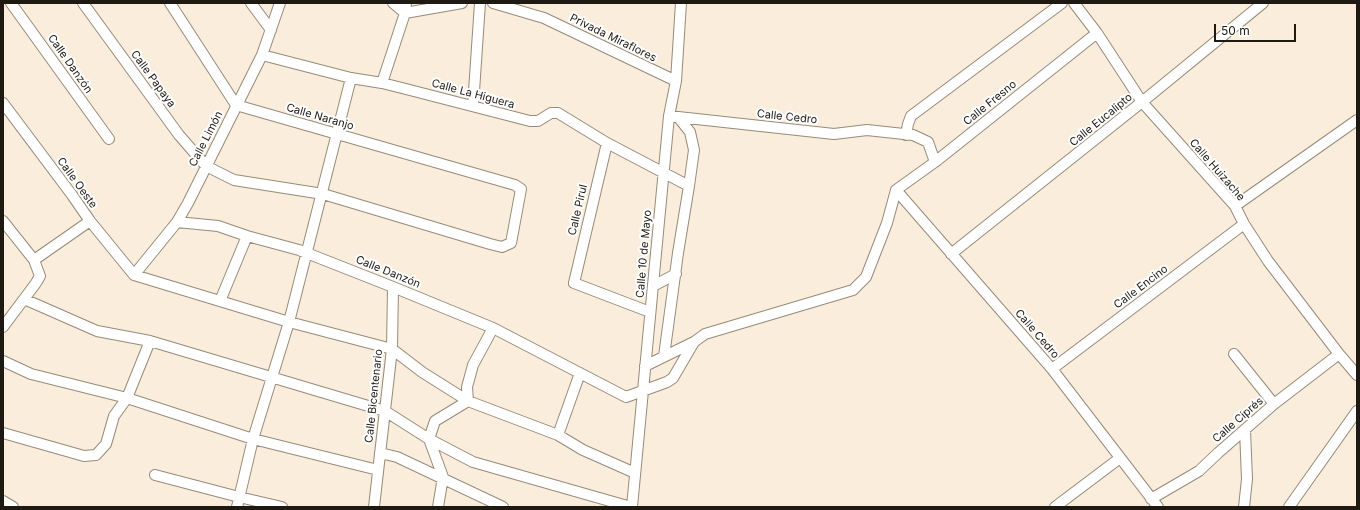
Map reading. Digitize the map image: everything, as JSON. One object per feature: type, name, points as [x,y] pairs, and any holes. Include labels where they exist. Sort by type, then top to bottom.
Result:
[{"type":"street","name":"Calle Danzón","points":[[11,3],[109,139]]},
{"type":"street","name":"Calle Papaya","points":[[83,3],[179,135],[206,166]]},
{"type":"street","points":[[170,3],[236,105]]},
{"type":"street","points":[[251,3],[271,30]]},
{"type":"street","name":"Calle Limón","points":[[134,276],[177,222],[262,55],[280,3]]},
{"type":"street","points":[[393,3],[406,8],[462,3]]},
{"type":"street","points":[[473,106],[480,3]]},
{"type":"street","name":"Privada Miraflores","points":[[492,3],[544,18],[676,81]]},
{"type":"street","name":"Calle 10 de Mayo","points":[[631,507],[664,172],[674,116],[681,3]]},
{"type":"street","points":[[906,134],[911,116],[1062,3]]},
{"type":"street","name":"Calle Huizache","points":[[1074,3],[1097,33],[1142,102],[1234,206],[1268,261],[1339,354],[1357,375]]},
{"type":"street","name":"Calle Eucalipto","points":[[952,254],[1263,3]]},
{"type":"street","points":[[382,83],[406,8]]},
{"type":"street","name":"Calle Fresno","points":[[896,190],[935,162],[1097,33]]},
{"type":"street","name":"Calle La Higuera","points":[[262,55],[351,78],[382,83],[530,122],[538,121],[551,113],[558,113],[607,143],[689,186]]},
{"type":"street","points":[[238,502],[253,439],[289,322],[351,78]]},
{"type":"street","name":"Calle Oeste","points":[[3,103],[90,221],[134,276]]},
{"type":"street","name":"Calle Naranjo","points":[[236,105],[515,185],[521,189],[511,243],[502,247],[322,194]]},
{"type":"street","points":[[664,356],[694,150],[690,132],[674,116]]},
{"type":"street","name":"Calle Cedro","points":[[674,116],[834,134],[867,130],[913,135],[928,142],[935,162]]},
{"type":"street","points":[[1234,206],[1357,120]]},
{"type":"street","name":"Calle Pirul","points":[[607,143],[574,283],[650,312]]},
{"type":"street","points":[[206,166],[234,180],[322,194]]},
{"type":"street","points":[[645,366],[694,342],[705,334],[853,290],[866,277],[887,223],[896,190]]},
{"type":"street","name":"Calle Cedro","points":[[896,190],[1052,369],[1155,503]]},
{"type":"street","points":[[3,221],[34,260],[40,276],[3,327]]},
{"type":"street","points":[[34,260],[90,221]]},
{"type":"street","name":"Calle Danzón","points":[[177,222],[218,226],[306,253],[492,328],[626,397],[643,392],[673,378],[694,342]]},
{"type":"street","name":"Calle Encino","points":[[1052,369],[1244,224]]},
{"type":"street","points":[[220,301],[247,236]]},
{"type":"street","points":[[653,286],[676,274]]},
{"type":"street","points":[[134,276],[289,322],[392,349],[422,372],[468,400],[558,435],[583,450],[635,473]]},
{"type":"street","name":"Calle Bicentenario","points":[[374,507],[392,349],[393,287]]},
{"type":"street","points":[[24,299],[97,331],[150,341],[385,411],[429,439],[472,462],[631,507]]},
{"type":"street","points":[[468,400],[467,387],[473,365],[492,328]]},
{"type":"street","points":[[3,433],[84,456],[96,455],[106,444],[114,416],[127,398],[150,341]]},
{"type":"street","points":[[1234,354],[1274,404]]},
{"type":"street","name":"Calle Ciprés","points":[[1155,503],[1199,471],[1274,404],[1339,354]]},
{"type":"street","points":[[3,361],[31,374],[127,398],[253,439],[378,470]]},
{"type":"street","points":[[558,435],[580,373]]},
{"type":"street","points":[[438,507],[443,477],[429,439],[435,421],[468,400]]},
{"type":"street","points":[[1289,507],[1357,411]]},
{"type":"street","points":[[1244,507],[1247,479],[1245,430]]},
{"type":"street","points":[[380,454],[397,457],[421,469],[443,477],[502,507]]},
{"type":"street","points":[[1055,507],[1120,458]]},
{"type":"street","points":[[155,475],[238,502],[282,507]]},
{"type":"street","points":[[3,501],[13,507]]}]
